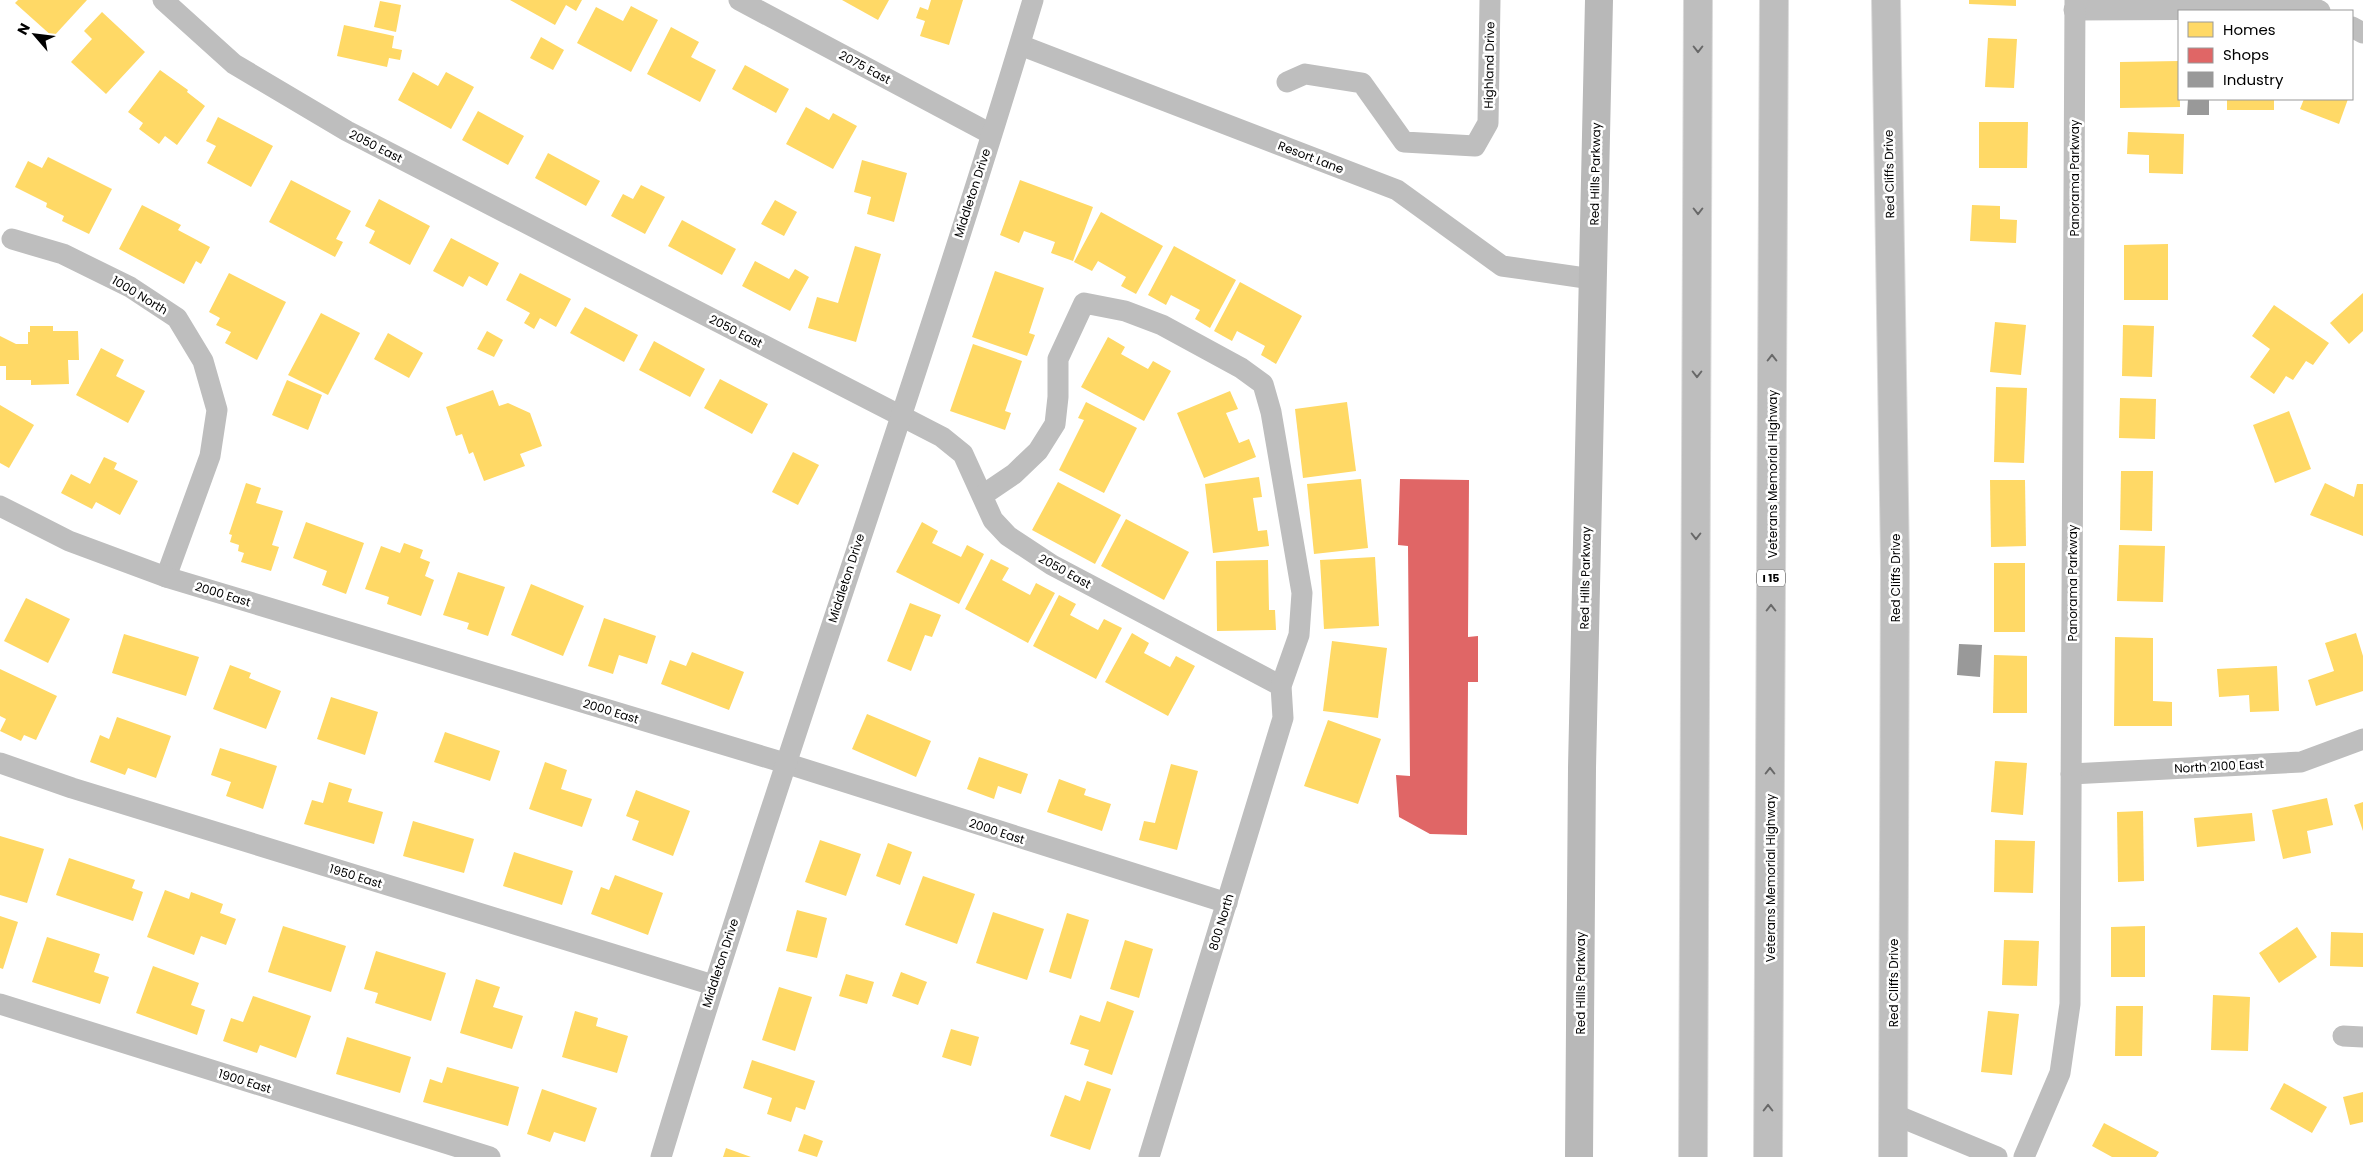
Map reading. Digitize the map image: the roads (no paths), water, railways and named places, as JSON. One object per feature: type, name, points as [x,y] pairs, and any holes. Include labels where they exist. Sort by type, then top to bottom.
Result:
[{"type":"main road","name":"Red Hills Parkway","points":[[1579,1157],[1580,863],[1599,0]]},
{"type":"main road","points":[[1694,1157],[1698,0]]},
{"type":"main road","name":"Veterans Memorial Highway","points":[[1768,1157],[1774,0]]},
{"type":"main road","name":"Red Cliffs Drive","points":[[1886,0],[1895,561],[1893,1157]]},
{"type":"street","name":"2050 East","points":[[163,0],[234,64],[347,131],[942,437],[962,454],[983,495],[993,520],[1008,536],[1052,565],[1281,686]]},
{"type":"street","name":"2075 East","points":[[738,0],[991,134]]},
{"type":"street","name":"Middleton Drive","points":[[661,1157],[713,985],[900,415],[1033,0]]},
{"type":"street","name":"Highland Drive","points":[[1287,82],[1305,74],[1362,83],[1404,142],[1475,146],[1488,123],[1490,0]]},
{"type":"street","points":[[2074,5],[2318,10]]},
{"type":"street","name":"Panorama Parkway","points":[[2024,1157],[2060,1073],[2070,1004],[2074,5]]},
{"type":"street","name":"Resort Lane","points":[[1020,45],[1397,190],[1502,266],[1592,279]]},
{"type":"street","name":"1000 North","points":[[12,239],[63,254],[130,287],[177,318],[203,361],[217,410],[210,456],[166,577]]},
{"type":"street","points":[[983,495],[1014,474],[1038,451],[1055,424],[1058,397],[1058,358],[1084,303],[1125,311],[1162,325],[1241,368],[1263,384],[1271,412],[1302,593],[1300,634],[1281,686]]},
{"type":"street","name":"2000 East","points":[[0,506],[69,541],[166,577],[785,763],[1227,903]]},
{"type":"street","name":"800 North","points":[[1149,1157],[1283,718],[1281,686]]},
{"type":"street","name":"North 2100 East","points":[[2071,774],[2301,762],[2363,739]]},
{"type":"street","name":"1950 East","points":[[0,762],[81,791],[713,985]]},
{"type":"street","name":"1900 East","points":[[0,1004],[490,1157]]},
{"type":"street","points":[[1892,1114],[1997,1157]]}]
